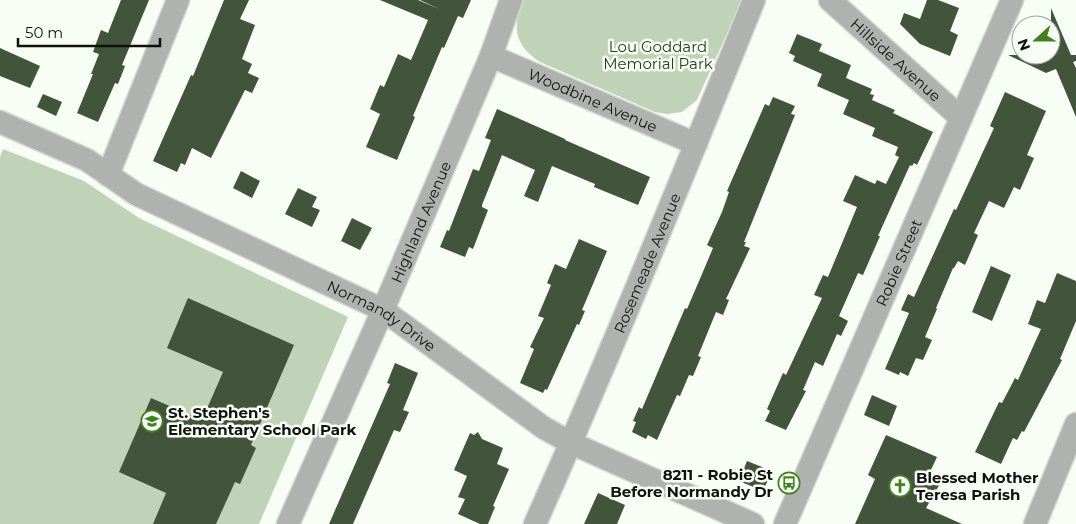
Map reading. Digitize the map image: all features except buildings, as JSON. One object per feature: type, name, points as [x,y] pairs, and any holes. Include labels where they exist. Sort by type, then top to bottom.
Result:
[{"type":"street","points":[[108,175],[178,0]]},
{"type":"street","name":"Highland Avenue","points":[[288,524],[383,310],[490,56],[511,0]]},
{"type":"street","name":"Rosemeade Avenue","points":[[535,524],[571,443],[696,144],[754,0]]},
{"type":"street","name":"Hillside Avenue","points":[[830,0],[962,118]]},
{"type":"street","name":"Robie Street","points":[[785,524],[1012,0]]},
{"type":"street","name":"Woodbine Avenue","points":[[490,56],[696,144]]},
{"type":"street","name":"Normandy Drive","points":[[0,122],[87,160],[136,194],[383,310],[544,428],[571,443],[753,524]]},
{"type":"street","points":[[1035,524],[1076,424]]},
{"type":"green space","name":"Lou Goddard Memorial Park","points":[[523,0],[742,0],[697,100],[682,112],[667,114],[655,112],[540,62],[531,56],[520,42],[518,35],[517,19]]},
{"type":"green space","name":"St. Stephen's Elementary School Park","points":[[3,149],[84,181],[139,218],[348,317],[259,524],[0,524],[0,157]]},
{"type":"place","name":"St. Stephen's Elementary School Park","points":[[152,421]]},
{"type":"place","name":"8211 - Robie St Before Normandy Dr","points":[[789,483]]},
{"type":"place","name":"Blessed Mother Teresa Parish","points":[[900,486]]}]
